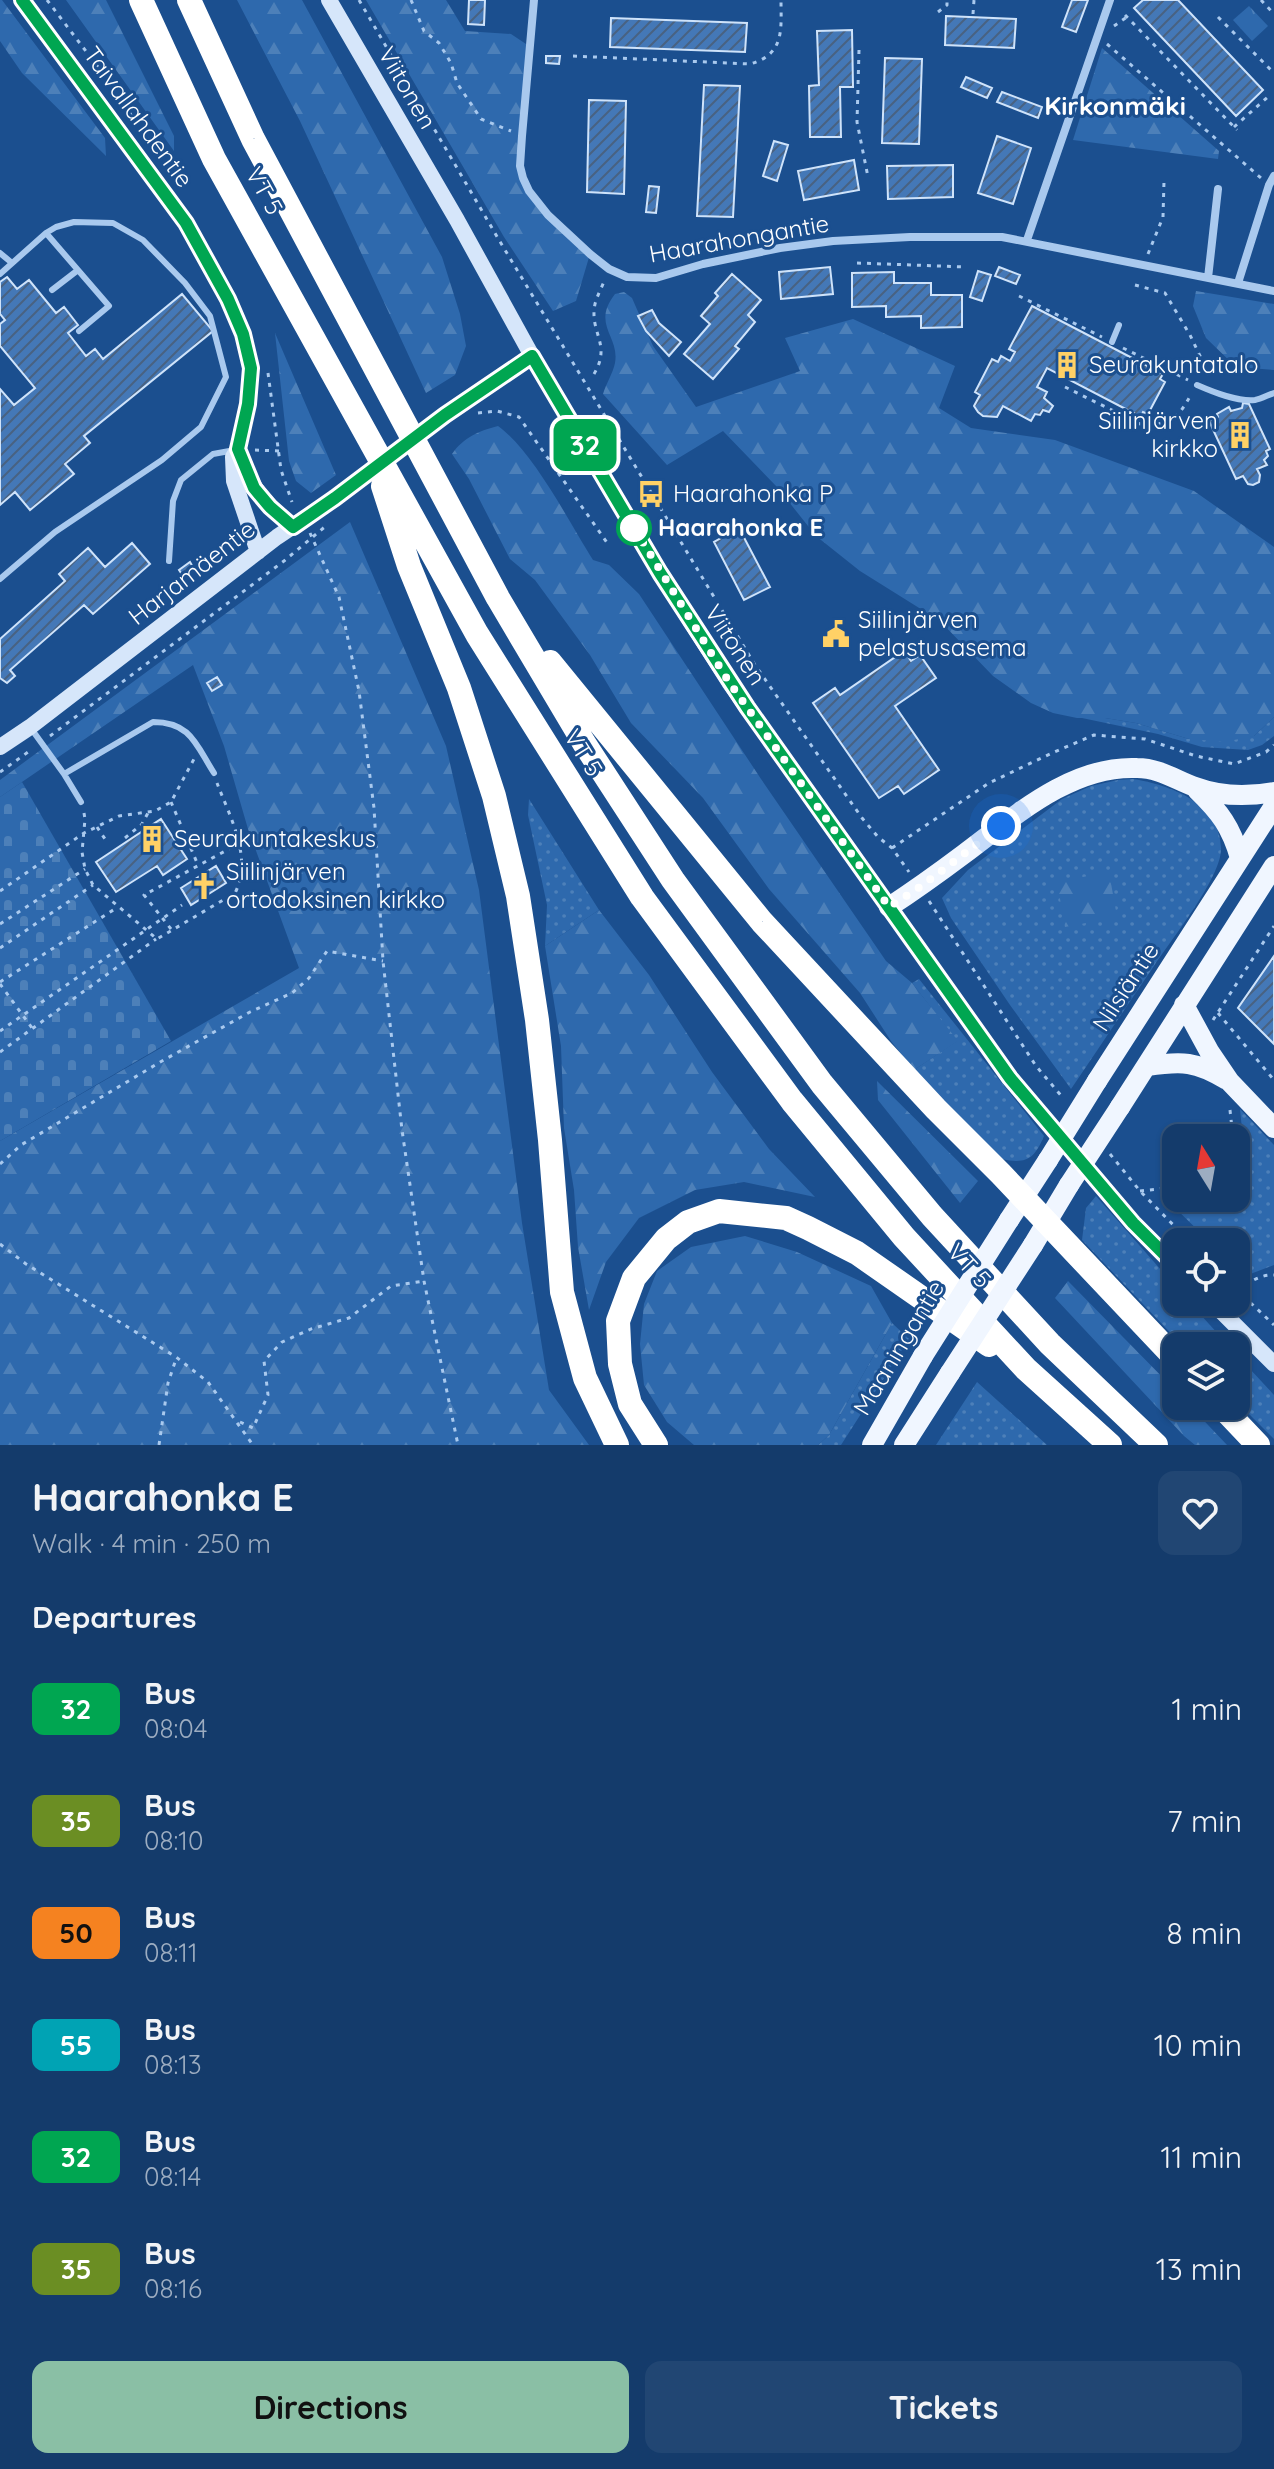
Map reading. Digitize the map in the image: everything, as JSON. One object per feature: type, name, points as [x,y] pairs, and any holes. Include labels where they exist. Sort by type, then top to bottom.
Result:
[{"type":"highway","name":"VT 5","points":[[141,0],[214,159],[477,634],[642,897],[792,1101],[904,1237],[1026,1369],[1110,1445]]},
{"type":"highway","name":"VT 5","points":[[189,0],[253,139],[498,598],[584,743],[673,880],[822,1084],[932,1216],[1050,1344],[1156,1445]]},
{"type":"highway","points":[[365,431],[409,566],[459,688],[494,796],[518,896],[537,1020],[562,1292],[585,1378],[617,1445]]},
{"type":"highway","points":[[498,598],[762,922],[1162,1344]]},
{"type":"highway","points":[[656,1445],[630,1404],[620,1364],[618,1321],[634,1278],[666,1239],[688,1222],[719,1211],[786,1218],[857,1253],[1026,1369]]},
{"type":"highway","points":[[1234,1420],[1258,1445]]},
{"type":"main road","name":"Taivallahdentie","points":[[22,0],[186,223],[228,299],[243,334],[251,368],[248,404],[238,449],[233,457],[234,481],[258,552]]},
{"type":"main road","name":"Viitonen","points":[[329,0],[532,356],[660,573],[729,682],[1010,1078],[1133,1223],[1162,1252]]},
{"type":"main road","name":"Harjamäentie","points":[[0,747],[258,552],[445,415],[532,356]]},
{"type":"main road","points":[[238,449],[254,488],[293,527]]},
{"type":"main road","points":[[889,907],[1020,812],[1086,775],[1141,768],[1161,772],[1221,795],[1274,792]]},
{"type":"main road","points":[[1194,787],[1220,812],[1234,838],[1240,858]]},
{"type":"main road","name":"Nilsiäntie","points":[[1022,1198],[1274,806]]},
{"type":"main road","points":[[904,1445],[1274,866]]},
{"type":"main road","points":[[1184,1005],[1230,1082],[1274,1128]]},
{"type":"main road","points":[[1147,1066],[1190,1064],[1205,1067],[1230,1082]]},
{"type":"main road","name":"Maaningantie","points":[[872,1445],[923,1356],[1022,1198]]},
{"type":"main road","points":[[1226,1316],[1274,1364]]},
{"type":"street","name":"Haarahongantie","points":[[534,0],[520,166],[529,191],[548,215],[609,269],[627,277],[656,278],[749,254],[833,241],[1002,237],[1274,291]]},
{"type":"street","points":[[1027,240],[1110,0]]},
{"type":"street","points":[[1238,283],[1272,181]]},
{"type":"street","points":[[1208,278],[1218,189]]},
{"type":"lane","points":[[0,274],[46,233],[74,222],[113,223],[143,240],[185,283],[210,316],[226,377],[201,427],[130,485],[55,532],[0,579]]},
{"type":"lane","points":[[46,233],[109,306],[79,331]]},
{"type":"lane","points":[[0,253],[12,263]]},
{"type":"lane","points":[[52,290],[78,270]]},
{"type":"lane","points":[[1112,342],[1119,325]]},
{"type":"lane","points":[[1197,385],[1218,393],[1256,400],[1274,393]]},
{"type":"lane","points":[[169,561],[173,501],[181,480],[213,454],[238,449]]},
{"type":"lane","points":[[64,774],[153,722],[170,722],[192,734],[214,773]]},
{"type":"lane","points":[[30,727],[81,802]]},
{"type":"path","points":[[359,0],[755,665],[862,818],[892,848],[920,887],[1036,1066],[1065,1100]]},
{"type":"path","points":[[411,0],[424,31],[439,43],[451,63],[457,83],[481,119],[522,136]]},
{"type":"path","points":[[573,56],[750,64],[770,55],[777,45],[781,34],[781,0]]},
{"type":"path","points":[[938,12],[947,5],[947,0]]},
{"type":"path","points":[[973,14],[974,0]]},
{"type":"path","points":[[1261,0],[1274,14]]},
{"type":"path","points":[[1125,15],[1236,128],[1270,95]]},
{"type":"path","points":[[1218,17],[1274,73]]},
{"type":"path","points":[[1098,36],[1272,181]]},
{"type":"path","points":[[859,50],[857,122],[868,177]]},
{"type":"path","points":[[1150,250],[1163,217],[1164,181]]},
{"type":"path","points":[[857,263],[966,267]]},
{"type":"path","points":[[594,374],[602,357],[595,323],[595,304],[609,269]]},
{"type":"path","points":[[1135,285],[1165,293],[1218,393]]},
{"type":"path","points":[[1065,387],[1140,424],[1151,425],[1177,418],[1197,385]]},
{"type":"path","points":[[477,413],[497,411],[519,417],[608,544]]},
{"type":"path","points":[[238,449],[279,451]]},
{"type":"path","points":[[0,772],[284,561],[332,520]]},
{"type":"path","points":[[312,537],[339,597],[359,691],[374,808],[383,961],[402,1130],[424,1281],[458,1443],[448,1445]]},
{"type":"path","points":[[0,891],[84,833],[119,816],[149,811],[171,802],[200,751]]},
{"type":"path","points":[[0,1052],[157,939],[235,893],[241,880],[240,843],[214,773]]},
{"type":"path","points":[[81,802],[85,819],[82,852],[85,869],[93,885],[157,939]]},
{"type":"path","points":[[171,802],[199,866]]},
{"type":"path","points":[[125,838],[142,824],[149,811]]},
{"type":"path","points":[[97,827],[105,839]]},
{"type":"path","points":[[172,930],[144,895],[240,843]]},
{"type":"path","points":[[0,924],[85,869]]},
{"type":"path","points":[[0,948],[93,885]]},
{"type":"path","points":[[0,1031],[182,905]]},
{"type":"path","points":[[32,1028],[0,983],[118,907]]},
{"type":"path","points":[[0,1164],[21,1145],[162,1061],[250,1012],[292,993],[309,978],[327,951],[383,961]]},
{"type":"path","points":[[1218,1013],[1274,1080]]},
{"type":"path","points":[[1230,1110],[1232,1124]]},
{"type":"path","points":[[1102,1145],[1176,1228]]},
{"type":"path","points":[[1140,1191],[1162,1189]]},
{"type":"path","points":[[0,1244],[26,1264],[176,1357],[208,1382],[254,1445]]},
{"type":"path","points":[[1250,1282],[1267,1274],[1274,1275]]},
{"type":"path","points":[[237,1420],[253,1428],[268,1395],[264,1361],[282,1342],[311,1329],[349,1318],[391,1286],[424,1281]]},
{"type":"path","points":[[1250,1303],[1274,1325]]},
{"type":"path","points":[[159,1445],[168,1383],[176,1357]]},
{"type":"green space","points":[[0,0],[105,138],[106,156],[22,73],[0,41]]},
{"type":"green space","points":[[66,0],[106,0],[174,136],[174,151]]},
{"type":"green space","points":[[237,0],[302,0],[442,257],[460,314],[466,346],[455,375],[426,393],[300,121]]},
{"type":"green space","points":[[366,0],[446,0],[465,31],[511,34],[529,46],[520,166],[529,191],[590,254],[576,301],[553,311],[504,237]]},
{"type":"green space","points":[[1249,6],[1268,26],[1252,41],[1233,20]]},
{"type":"green space","points":[[1102,48],[1219,151],[1218,159],[1073,140]]},
{"type":"green space","points":[[1196,291],[1274,304],[1274,370],[1236,367],[1206,338],[1193,306]]},
{"type":"green space","points":[[624,292],[632,298],[653,346],[696,407],[800,371],[785,338],[853,319],[955,366],[939,408],[971,428],[1055,440],[1194,491],[1274,547],[1274,717],[1254,736],[1224,742],[1189,739],[1136,723],[1053,713],[1031,703],[993,676],[940,621],[860,571],[816,536],[777,487],[723,431],[667,465],[603,394],[614,367],[615,354],[606,314],[615,294]]},
{"type":"green space","points":[[275,333],[336,475],[311,493],[296,481],[289,461]]},
{"type":"green space","points":[[498,426],[537,469],[593,560],[609,565],[639,594],[886,961],[912,983],[958,1041],[914,1070],[860,993],[769,889],[703,798],[631,723],[590,655],[535,580],[510,559],[469,479],[452,454],[472,436]]},
{"type":"green space","points":[[350,522],[446,746],[479,890],[522,1223],[549,1390],[589,1445],[0,1445],[0,1141],[299,968],[248,829],[224,746],[193,665],[0,797],[0,780]]},
{"type":"green space","points":[[1274,717],[1274,736],[1248,750],[1202,747],[1082,718],[1136,723],[1189,739],[1254,736]]},
{"type":"green space","points":[[1133,779],[1177,792],[1203,808],[1219,833],[1219,861],[1194,909],[1071,1089],[951,918],[942,898],[968,870],[1062,799],[1091,786]]},
{"type":"green space","points":[[22,782],[171,1041],[0,1141],[0,797]]},
{"type":"green space","points":[[529,799],[599,910],[545,946],[547,905],[528,815]]},
{"type":"green space","points":[[1109,872],[1117,917],[1065,927],[1057,882]]},
{"type":"green space","points":[[599,910],[649,975],[712,1072],[769,1149],[815,1197],[744,1182],[695,1190],[639,1218],[606,1262],[589,1310],[564,1128],[561,1046],[545,946]]},
{"type":"green space","points":[[919,979],[1044,1136],[1033,1155],[1017,1161],[1001,1159],[914,1070],[957,1041],[912,983]]},
{"type":"green space","points":[[877,1081],[978,1181],[960,1203],[878,1100]]},
{"type":"green space","points":[[1240,1109],[1274,1145],[1274,1265],[1250,1274],[1250,1228],[1196,1228],[1179,1212],[1250,1212],[1250,1124],[1242,1124]]},
{"type":"green space","points":[[1096,1196],[1162,1271],[1162,1316],[1202,1316],[1216,1332],[1170,1332],[1082,1240],[1086,1208]]},
{"type":"green space","points":[[745,1236],[797,1252],[871,1286],[892,1323],[829,1435],[818,1445],[694,1445],[667,1422],[644,1385],[640,1344],[644,1304],[657,1271],[691,1247]]},
{"type":"green space","points":[[1068,1281],[1162,1377],[1162,1412],[1055,1298]]},
{"type":"green space","points":[[892,1323],[909,1339],[841,1445],[818,1445],[829,1435]]},
{"type":"green space","points":[[1250,1369],[1274,1395],[1274,1439],[1250,1415]]},
{"type":"green space","points":[[977,1382],[1047,1445],[936,1445]]},
{"type":"green space","points":[[1169,1420],[1203,1420],[1227,1445],[1195,1445]]},
{"type":"building","points":[[469,0],[485,0],[484,25],[468,24]]},
{"type":"building","points":[[1072,0],[1088,0],[1076,32],[1062,27]]},
{"type":"building","points":[[1143,0],[1178,0],[1263,90],[1236,116],[1134,8]]},
{"type":"building","points":[[946,16],[1016,19],[1014,48],[945,45]]},
{"type":"building","points":[[611,18],[747,23],[745,52],[610,47]]},
{"type":"building","points":[[852,30],[853,87],[840,87],[841,137],[810,137],[809,86],[819,85],[817,31]]},
{"type":"building","points":[[546,56],[560,56],[559,64],[546,63]]},
{"type":"building","points":[[885,58],[922,59],[919,144],[882,143]]},
{"type":"building","points":[[966,77],[992,88],[987,98],[961,87]]},
{"type":"building","points":[[704,85],[740,86],[733,217],[697,216]]},
{"type":"building","points":[[1002,92],[1042,107],[1038,118],[997,102]]},
{"type":"building","points":[[589,100],[626,101],[624,194],[587,192]]},
{"type":"building","points":[[997,136],[1031,148],[1013,204],[978,193]]},
{"type":"building","points":[[774,141],[788,145],[777,181],[763,176]]},
{"type":"building","points":[[854,160],[859,190],[804,200],[798,171]]},
{"type":"building","points":[[953,165],[953,197],[888,199],[887,166]]},
{"type":"building","points":[[649,186],[659,187],[656,213],[646,212]]},
{"type":"building","points":[[830,267],[833,294],[781,299],[779,272]]},
{"type":"building","points":[[999,267],[1020,275],[1016,284],[995,276]]},
{"type":"building","points":[[978,271],[991,275],[982,301],[970,297]]},
{"type":"building","points":[[894,272],[894,283],[931,283],[931,295],[962,295],[962,327],[921,328],[921,316],[886,317],[886,306],[852,307],[852,273]]},
{"type":"building","points":[[732,274],[761,300],[748,315],[755,322],[735,346],[739,349],[713,379],[684,354],[710,324],[701,316]]},
{"type":"building","points":[[7,277],[17,289],[29,280],[56,313],[64,307],[78,325],[68,333],[86,356],[95,349],[103,359],[182,294],[213,331],[84,436],[90,443],[65,464],[74,474],[30,510],[15,492],[0,505],[0,389],[14,405],[35,388],[0,346],[0,324],[5,320],[0,314],[0,282]]},
{"type":"building","name":"Seurakuntatalo","points":[[1032,306],[1163,374],[1160,379],[1165,382],[1148,414],[1143,412],[1141,417],[1047,368],[1037,387],[1047,392],[1044,398],[1053,406],[1049,412],[1043,410],[1040,415],[1035,414],[1031,421],[1003,406],[997,417],[983,416],[978,412],[974,406],[980,395],[975,392],[992,359],[998,362],[1001,356],[1010,361],[1015,352],[1009,349]]},
{"type":"building","points":[[652,310],[659,323],[681,342],[669,356],[646,331],[638,316]]},
{"type":"building","name":"Siilinjärven kirkko","points":[[1243,403],[1249,404],[1270,449],[1266,451],[1268,456],[1264,460],[1267,465],[1257,469],[1259,482],[1253,485],[1248,484],[1243,476],[1236,479],[1209,421],[1229,407],[1231,411],[1242,408]]},
{"type":"building","points":[[739,528],[770,587],[744,600],[714,542]]},
{"type":"building","points":[[132,543],[150,564],[93,614],[84,605],[10,670],[15,676],[7,683],[0,678],[0,639],[65,581],[59,574],[88,548],[105,567]]},
{"type":"building","points":[[190,562],[194,569],[183,576],[179,570]]},
{"type":"building","points":[[904,651],[911,661],[920,655],[936,678],[895,706],[939,770],[904,794],[898,786],[879,798],[813,703],[835,688],[840,695]]},
{"type":"building","points":[[217,677],[222,685],[212,691],[207,683]]},
{"type":"building","name":"Seurakuntakeskus","points":[[161,819],[187,859],[163,875],[157,866],[116,892],[96,862]]},
{"type":"building","name":"Siilinjärven ortodoksinen kirkko","points":[[216,866],[226,883],[191,905],[181,888]]},
{"type":"building","points":[[1274,956],[1274,1044],[1238,1008]]},
{"type":"bus line","name":"32","points":[[22,0],[186,223],[228,299],[243,334],[251,368],[248,404],[238,449],[254,488],[270,507],[293,527],[445,415],[532,356],[660,573],[729,682],[1010,1078],[1133,1223],[1162,1252]]},
{"type":"place","name":"Seurakuntatalo","points":[[1067,365]]},
{"type":"place","name":"Siilinjärven kirkko","points":[[1240,435]]},
{"type":"place","name":"Haarahonka P","points":[[651,494]]},
{"type":"place","name":"Haarahonka E","points":[[634,528]]},
{"type":"place","name":"Siilinjärven pelastusasema","points":[[836,634]]},
{"type":"place","name":"Seurakuntakeskus","points":[[152,839]]},
{"type":"place","name":"Siilinjärven ortodoksinen kirkko","points":[[204,886]]},
{"type":"district","name":"Kirkonmäki","points":[[1115,106]]},
{"type":"route","points":[[634,528],[631,523],[729,682],[889,907],[1001,826]]}]
